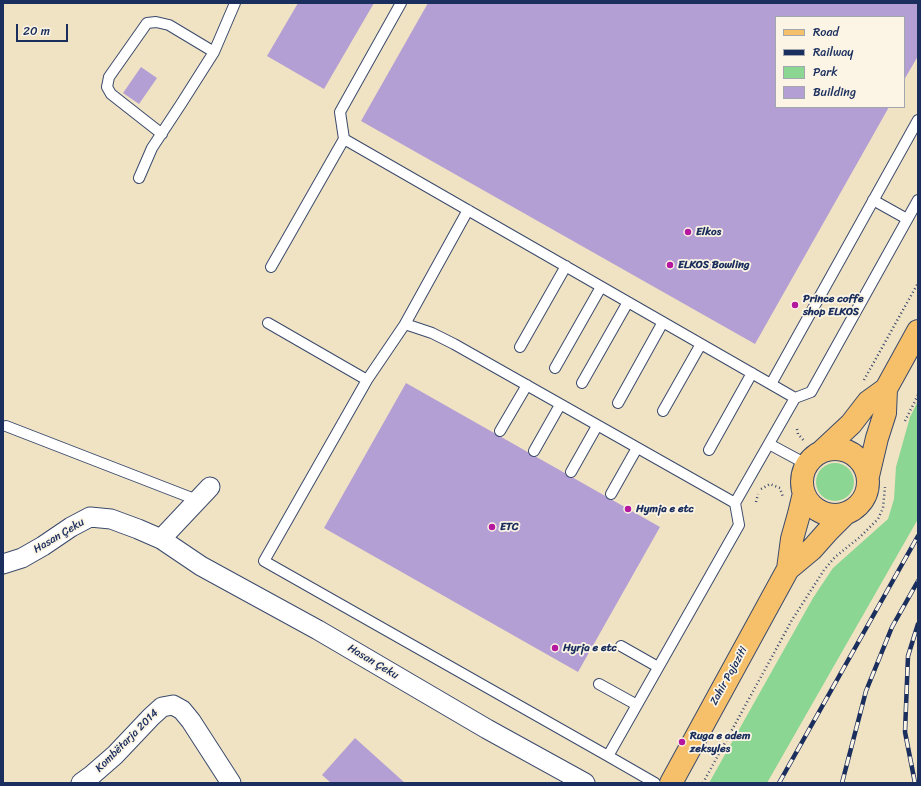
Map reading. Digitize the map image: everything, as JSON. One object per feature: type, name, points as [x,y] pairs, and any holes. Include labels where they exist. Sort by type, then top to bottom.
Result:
[{"type":"main road","points":[[886,389],[885,413],[877,438],[877,478],[868,486],[866,495],[861,504],[854,510],[835,516],[817,510],[810,504],[804,493],[802,482],[804,469],[813,453],[851,424],[868,402],[886,389],[918,331]]},
{"type":"main road","points":[[813,453],[833,449],[851,453],[859,459],[877,478]]},
{"type":"main road","name":"Zahir Pajaziti","points":[[671,781],[788,569],[792,539],[804,493]]},
{"type":"main road","name":"Zahir Pajaziti","points":[[788,569],[812,549],[845,514]]},
{"type":"street","points":[[161,539],[203,493]]},
{"type":"street","name":"Hasan Çeku","points":[[3,564],[22,558],[71,527],[90,518],[111,519],[161,539],[201,566],[318,630],[487,729],[585,783]]},
{"type":"street","name":"Kombëtarja 2014","points":[[81,783],[115,755],[151,716],[162,707],[173,705],[182,710],[191,721],[231,783]]},
{"type":"lane","points":[[139,178],[152,148],[214,52],[235,3]]},
{"type":"lane","points":[[271,267],[344,139],[340,112],[401,3]]},
{"type":"lane","points":[[162,134],[111,94],[107,87],[109,77],[147,23],[156,22],[169,25],[214,52]]},
{"type":"lane","points":[[771,384],[918,120]]},
{"type":"lane","points":[[344,139],[795,398]]},
{"type":"lane","points":[[874,200],[908,219]]},
{"type":"lane","points":[[608,756],[739,525],[735,504],[795,398],[811,392],[918,200]]},
{"type":"lane","points":[[468,210],[405,324],[367,380],[264,561],[608,756],[671,781]]},
{"type":"lane","points":[[520,347],[566,266]]},
{"type":"lane","points":[[555,368],[601,287]]},
{"type":"lane","points":[[582,383],[628,302]]},
{"type":"lane","points":[[618,403],[664,322]]},
{"type":"lane","points":[[268,323],[367,380]]},
{"type":"lane","points":[[405,324],[432,333],[527,385],[735,504]]},
{"type":"lane","points":[[662,411],[701,344]]},
{"type":"lane","points":[[709,450],[752,373]]},
{"type":"lane","points":[[500,431],[527,385]]},
{"type":"lane","points":[[534,451],[560,404]]},
{"type":"lane","points":[[6,426],[203,493]]},
{"type":"lane","points":[[571,472],[597,426]]},
{"type":"lane","points":[[769,444],[813,453]]},
{"type":"lane","points":[[611,494],[638,448]]},
{"type":"lane","points":[[620,646],[658,667]]},
{"type":"lane","points":[[599,684],[637,705]]},
{"type":"path","points":[[862,384],[918,283]]},
{"type":"path","points":[[902,426],[918,395]]},
{"type":"path","points":[[797,430],[798,434],[813,453]]},
{"type":"path","points":[[703,783],[792,620],[824,570],[835,557],[860,537],[878,518],[883,508],[877,478]]},
{"type":"path","points":[[756,502],[757,495],[761,488],[770,484],[780,488],[783,498]]},
{"type":"green space","points":[[918,401],[918,519],[767,783],[709,783],[813,598],[833,568],[888,519],[894,499],[896,467],[910,417]]},
{"type":"green space","points":[[835,463],[845,466],[851,472],[854,482],[851,492],[845,498],[835,501],[825,498],[819,492],[816,482],[819,472],[825,466]]},
{"type":"building","points":[[298,3],[374,3],[324,89],[267,56]]},
{"type":"building","name":"Elkos","points":[[428,3],[918,3],[918,56],[905,78],[905,16],[775,16],[775,108],[888,108],[755,344],[361,121]]},
{"type":"building","points":[[141,67],[157,78],[139,104],[123,93]]},
{"type":"building","name":"ETC","points":[[406,383],[660,527],[578,672],[324,528]]},
{"type":"building","points":[[355,738],[405,783],[331,783],[322,775]]},
{"type":"railway","points":[[779,783],[918,536]]},
{"type":"railway","points":[[842,783],[866,691],[892,627],[918,581]]},
{"type":"railway","points":[[915,783],[905,732],[908,656],[918,624]]},
{"type":"place","name":"Elkos","points":[[688,232]]},
{"type":"place","name":"ELKOS Bowling","points":[[670,265]]},
{"type":"place","name":"Prince coffe shop ELKOS","points":[[795,305]]},
{"type":"place","name":"Hymja e etc","points":[[628,509]]},
{"type":"place","name":"ETC","points":[[492,527]]},
{"type":"place","name":"Hyrja e etc","points":[[555,648]]},
{"type":"place","name":"Ruga e adem zeksyles","points":[[682,742]]}]
